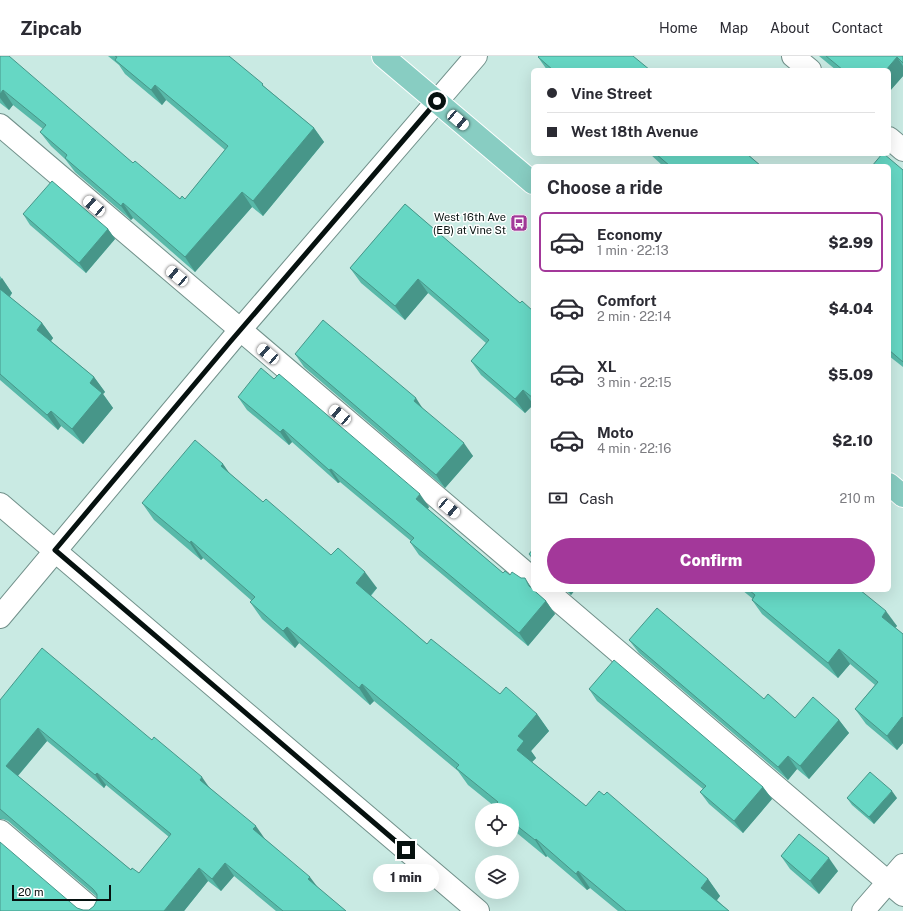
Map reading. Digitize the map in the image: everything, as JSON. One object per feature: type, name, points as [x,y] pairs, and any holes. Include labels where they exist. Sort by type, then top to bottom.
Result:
[{"type":"main road","points":[[383,56],[531,181]]},
{"type":"main road","points":[[891,486],[903,496]]},
{"type":"street","points":[[0,617],[240,330],[476,56]]},
{"type":"street","points":[[793,56],[808,68]]},
{"type":"street","points":[[0,125],[531,577]]},
{"type":"street","points":[[891,140],[903,150]]},
{"type":"street","points":[[0,504],[478,911]]},
{"type":"street","points":[[548,592],[896,888]]},
{"type":"street","points":[[0,831],[94,911]]},
{"type":"street","points":[[863,911],[896,888],[903,865]]},
{"type":"building","points":[[0,56],[9,56],[133,163],[135,161],[180,199],[182,196],[185,199],[228,146],[155,85],[151,90],[115,60],[117,57],[115,56],[229,56],[314,128],[253,201],[242,192],[185,257],[123,203],[121,206],[65,158],[67,155],[40,132],[46,125],[3,90],[0,94]]},
{"type":"building","points":[[633,56],[648,68],[551,68],[538,57]]},
{"type":"building","points":[[826,56],[903,56],[903,63],[897,57],[888,68],[841,68]]},
{"type":"building","points":[[658,156],[749,156],[759,164],[668,164]]},
{"type":"building","points":[[880,156],[886,156],[903,170],[903,362],[891,352],[891,164],[874,164]]},
{"type":"building","points":[[52,181],[108,229],[79,263],[23,214]]},
{"type":"building","points":[[405,204],[520,303],[522,301],[531,309],[531,396],[523,390],[515,399],[471,361],[489,340],[418,279],[395,306],[350,268]]},
{"type":"building","points":[[0,289],[42,323],[37,330],[94,377],[90,383],[102,393],[72,429],[51,411],[47,415],[0,374]]},
{"type":"building","points":[[323,320],[416,398],[414,401],[464,443],[436,475],[295,354]]},
{"type":"building","points":[[261,368],[274,379],[279,374],[420,494],[416,499],[503,573],[505,571],[510,575],[512,572],[521,578],[525,578],[531,588],[531,592],[536,592],[546,601],[519,633],[410,542],[414,538],[331,469],[329,470],[283,429],[280,432],[238,397]]},
{"type":"building","points":[[195,440],[223,464],[221,466],[263,502],[266,499],[331,555],[338,548],[365,572],[356,583],[427,644],[431,639],[500,694],[506,687],[537,714],[518,736],[524,741],[517,750],[586,806],[599,791],[604,795],[607,792],[708,879],[701,888],[729,911],[626,911],[578,871],[576,874],[536,839],[535,840],[519,827],[519,803],[497,803],[498,802],[456,768],[459,765],[362,684],[359,688],[287,627],[283,631],[250,602],[255,597],[191,541],[190,543],[142,503]]},
{"type":"building","points":[[751,592],[862,592],[886,611],[882,617],[903,634],[903,718],[902,717],[887,736],[855,709],[878,682],[839,649],[828,663],[752,600],[755,595]]},
{"type":"building","points":[[657,608],[764,699],[768,694],[795,718],[813,697],[839,720],[800,766],[788,756],[778,767],[629,640]]},
{"type":"building","points":[[42,648],[152,740],[154,737],[202,777],[200,780],[256,826],[253,829],[310,877],[308,879],[346,911],[283,911],[225,863],[212,879],[199,868],[164,911],[0,911],[0,842],[77,908],[89,910],[94,906],[97,900],[97,894],[0,809],[0,700]],"holes":[[[38,728],[95,775],[97,773],[171,834],[139,873],[132,868],[131,870],[6,766]]]},
{"type":"building","points":[[614,660],[763,787],[734,821],[700,792],[706,786],[589,689]]},
{"type":"building","points":[[870,772],[892,791],[869,817],[847,798]]},
{"type":"building","points":[[799,834],[829,858],[810,881],[781,856]]},
{"type":"place","name":"West 16th Ave (EB) at Vine St","points":[[519,223]]},
{"type":"route","points":[[406,850],[55,550],[230,342],[437,101]]}]
